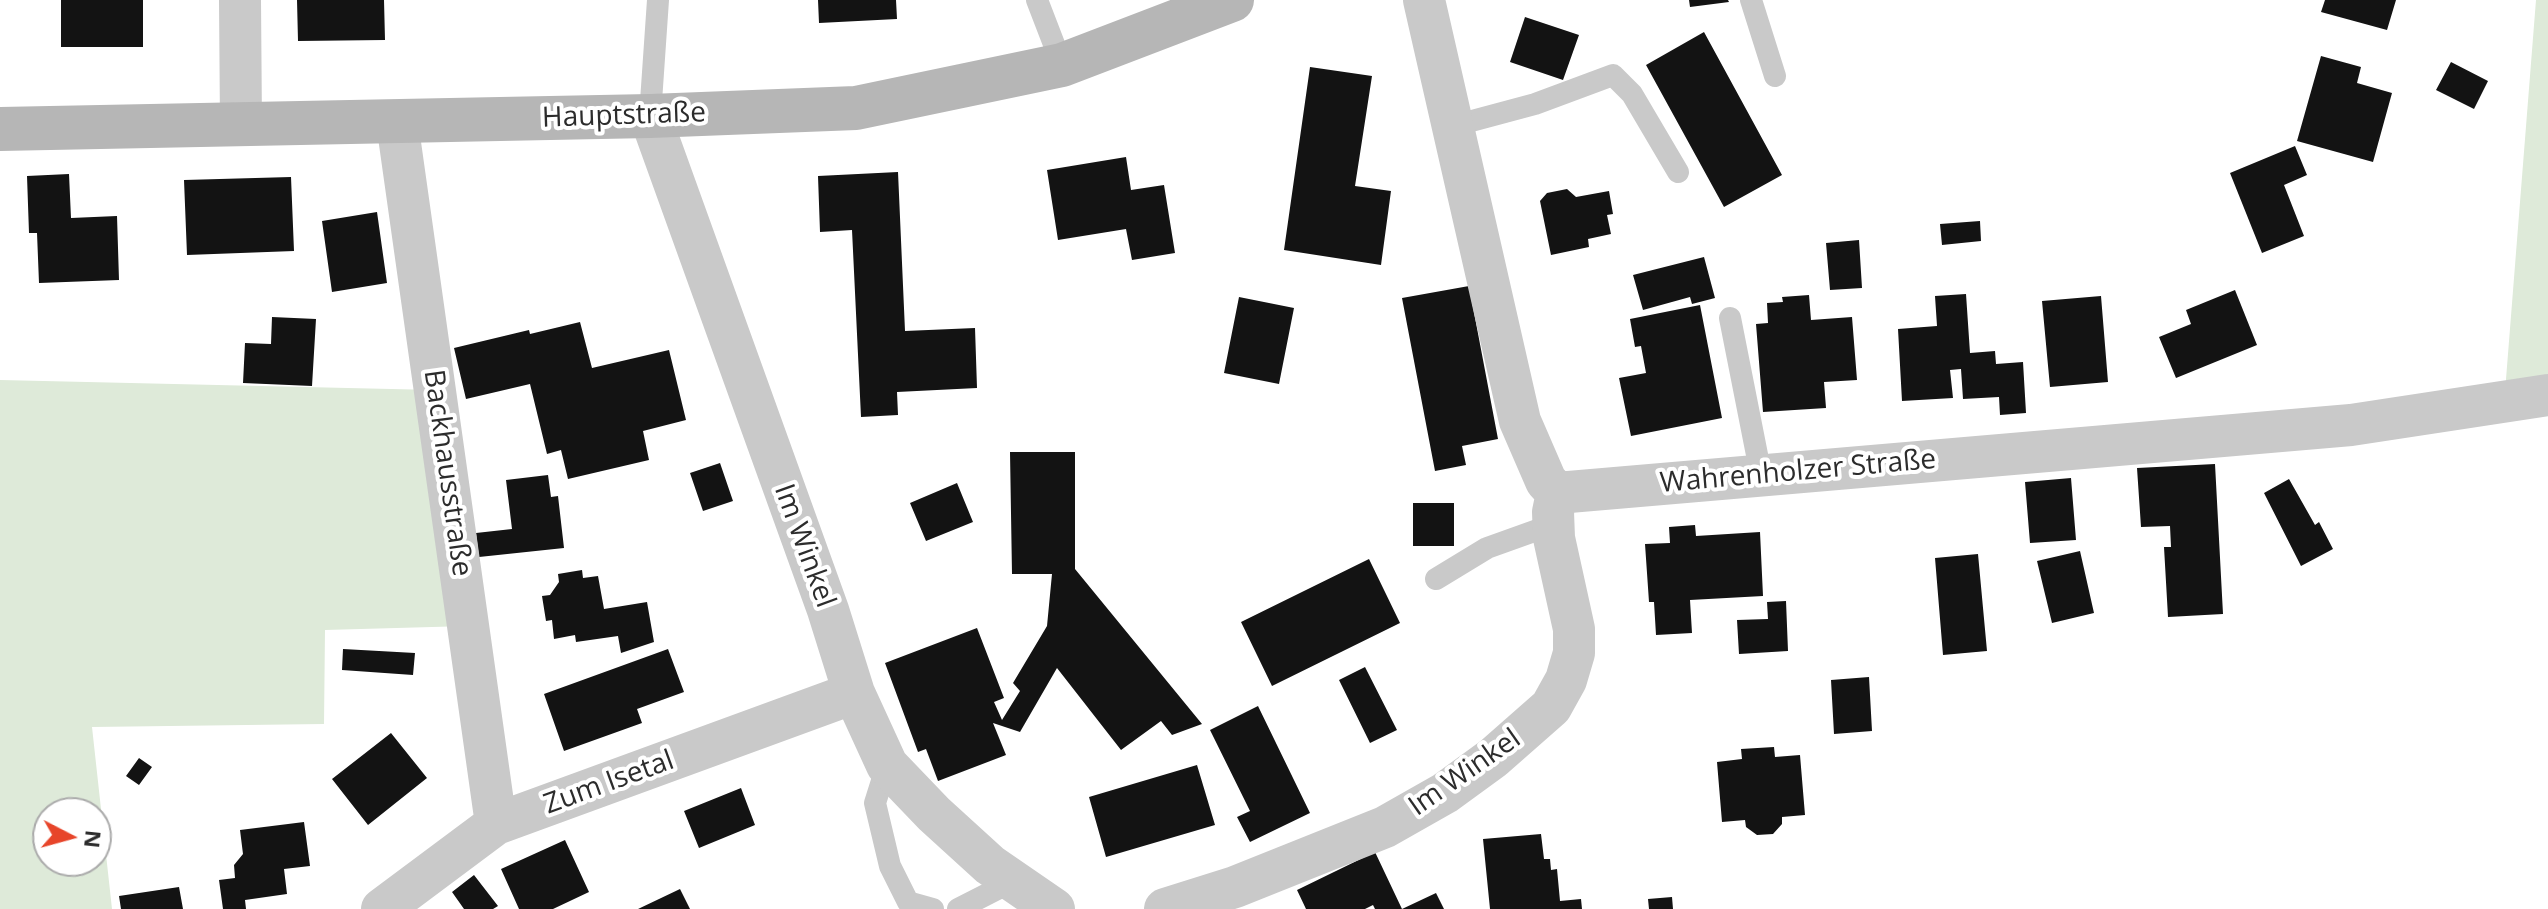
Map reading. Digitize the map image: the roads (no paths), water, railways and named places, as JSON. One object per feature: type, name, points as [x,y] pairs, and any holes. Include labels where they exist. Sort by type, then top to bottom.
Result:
[{"type":"street","points":[[240,0],[241,125]]},
{"type":"street","name":"Hauptstraße","points":[[0,129],[650,116],[856,108],[1062,65],[1232,0]]},
{"type":"street","points":[[1424,0],[1520,421],[1555,508]]},
{"type":"street","name":"Im Winkel","points":[[650,116],[828,610],[854,693],[887,765],[934,814],[990,865],[1054,909]]},
{"type":"street","name":"Backhausstraße","points":[[397,122],[496,824]]},
{"type":"street","name":"Wahrenholzer Straße","points":[[1555,508],[1761,475],[2351,425],[2548,395]]},
{"type":"street","name":"Im Winkel","points":[[1165,909],[1235,887],[1385,827],[1445,793],[1493,758],[1551,707],[1566,680],[1574,653],[1574,629],[1554,538],[1555,508]]},
{"type":"street","name":"Zum Isetal","points":[[382,909],[496,824],[854,693]]},
{"type":"lane","points":[[650,116],[658,0]]},
{"type":"lane","points":[[1037,0],[1062,65]]},
{"type":"lane","points":[[1751,0],[1775,76]]},
{"type":"lane","points":[[1453,126],[1535,104],[1613,75],[1632,94],[1678,172]]},
{"type":"lane","points":[[1730,318],[1761,475]]},
{"type":"lane","points":[[1436,579],[1555,508]]},
{"type":"lane","points":[[887,765],[875,803],[890,866],[908,902],[933,909]]},
{"type":"lane","points":[[958,909],[1013,881]]}]
